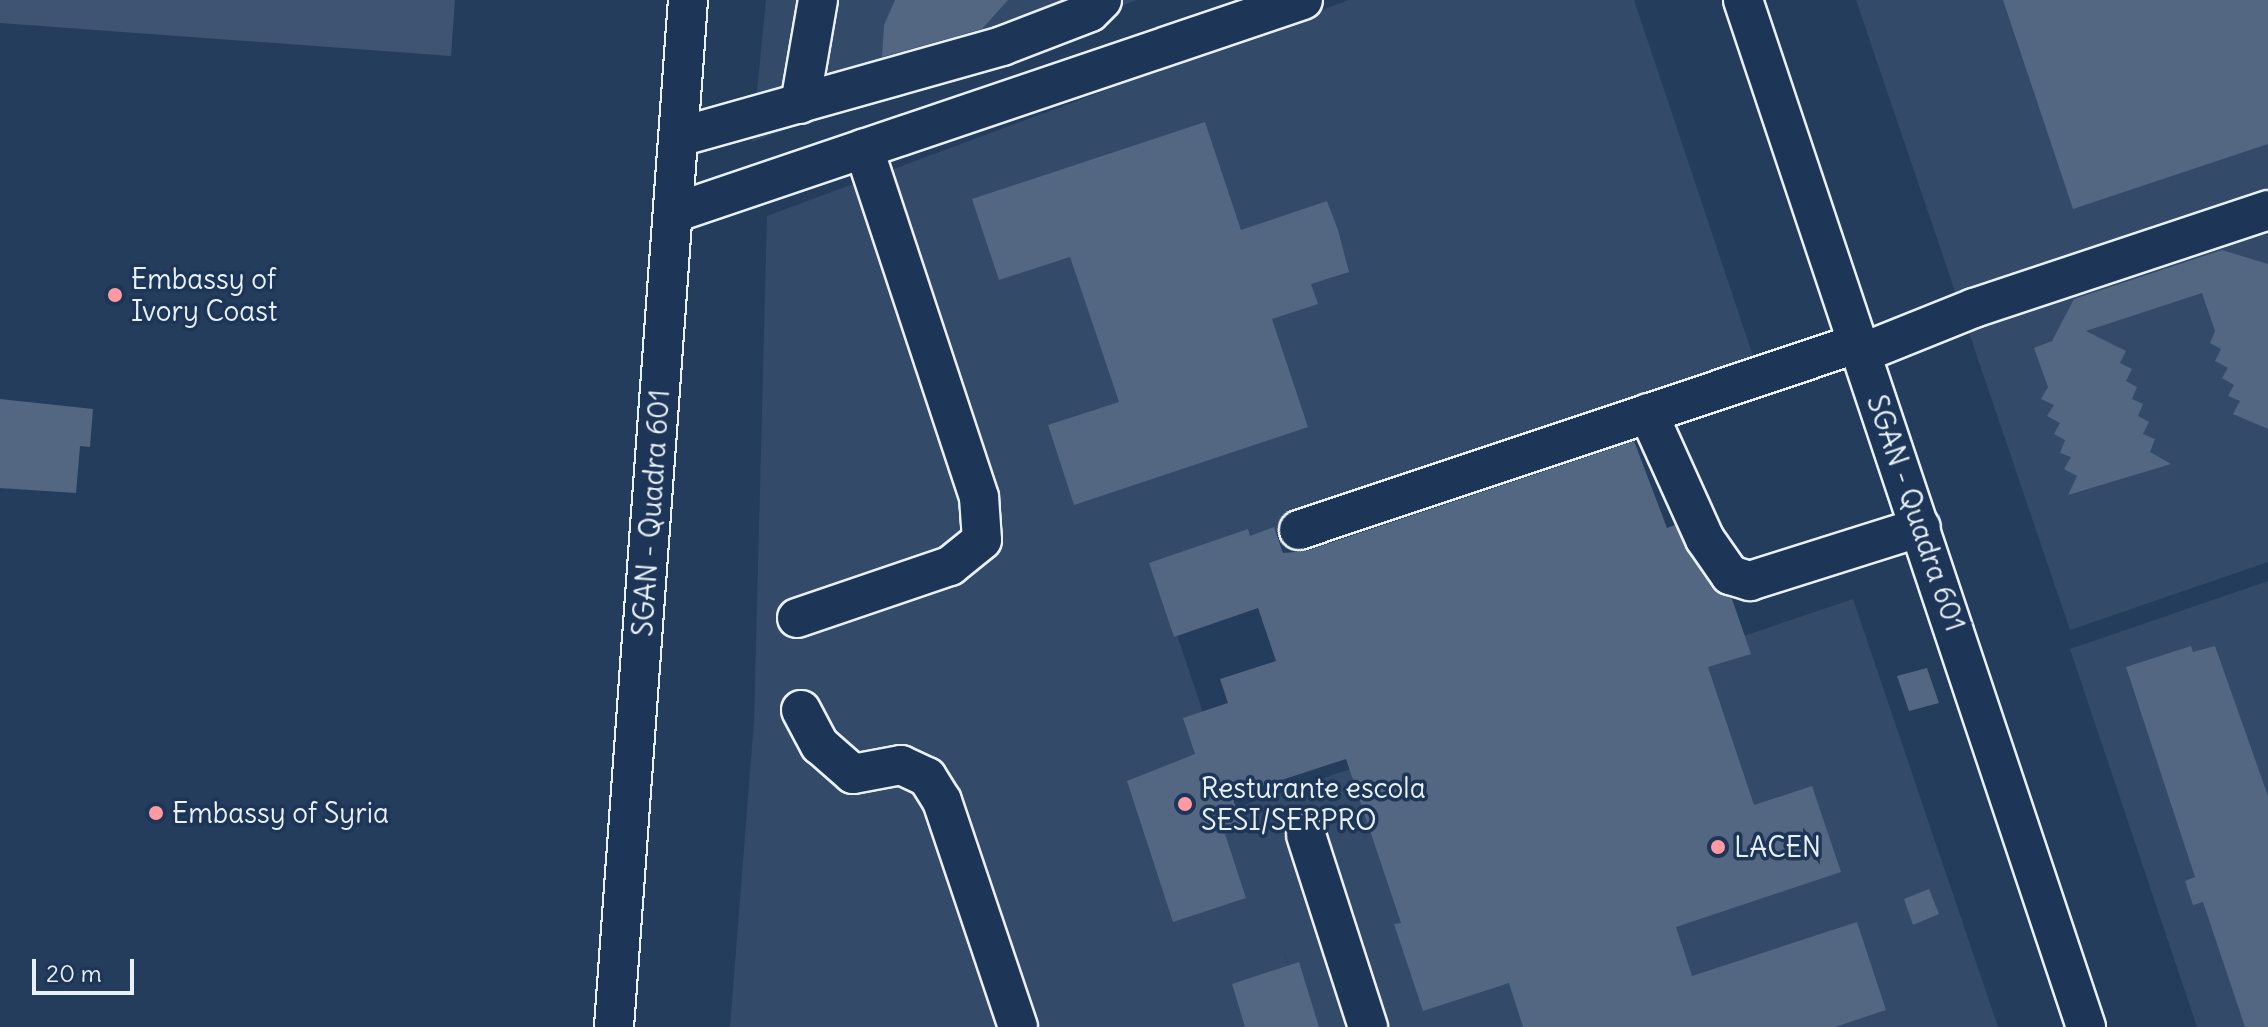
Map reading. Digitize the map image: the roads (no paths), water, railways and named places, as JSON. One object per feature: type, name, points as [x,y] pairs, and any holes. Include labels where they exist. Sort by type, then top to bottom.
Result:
[{"type":"street","name":"SGAN - Quadra 601","points":[[614,1027],[688,0]]},
{"type":"street","points":[[800,104],[818,0]]},
{"type":"street","points":[[679,137],[1002,46],[1090,12],[1102,0]]},
{"type":"street","points":[[674,213],[1303,0]]},
{"type":"street","name":"SGAN - Quadra 601","points":[[1743,0],[2086,1027]]},
{"type":"street","points":[[797,618],[950,566],[982,540],[979,497],[864,149]]},
{"type":"street","points":[[1299,530],[1648,413],[1860,348],[2268,210]]},
{"type":"street","points":[[1648,413],[1705,539],[1730,575],[1750,581],[1921,527]]},
{"type":"street","points":[[801,710],[820,745],[853,774],[901,765],[927,777],[942,801],[1018,1027]]},
{"type":"street","points":[[1306,835],[1368,1027]]},
{"type":"place","name":"Embassy of Ivory Coast","points":[[115,295]]},
{"type":"place","name":"Resturante escola SESI/SERPRO","points":[[1185,804]]},
{"type":"place","name":"Embassy of Syria","points":[[156,813]]},
{"type":"place","name":"LACEN","points":[[1718,847]]}]
